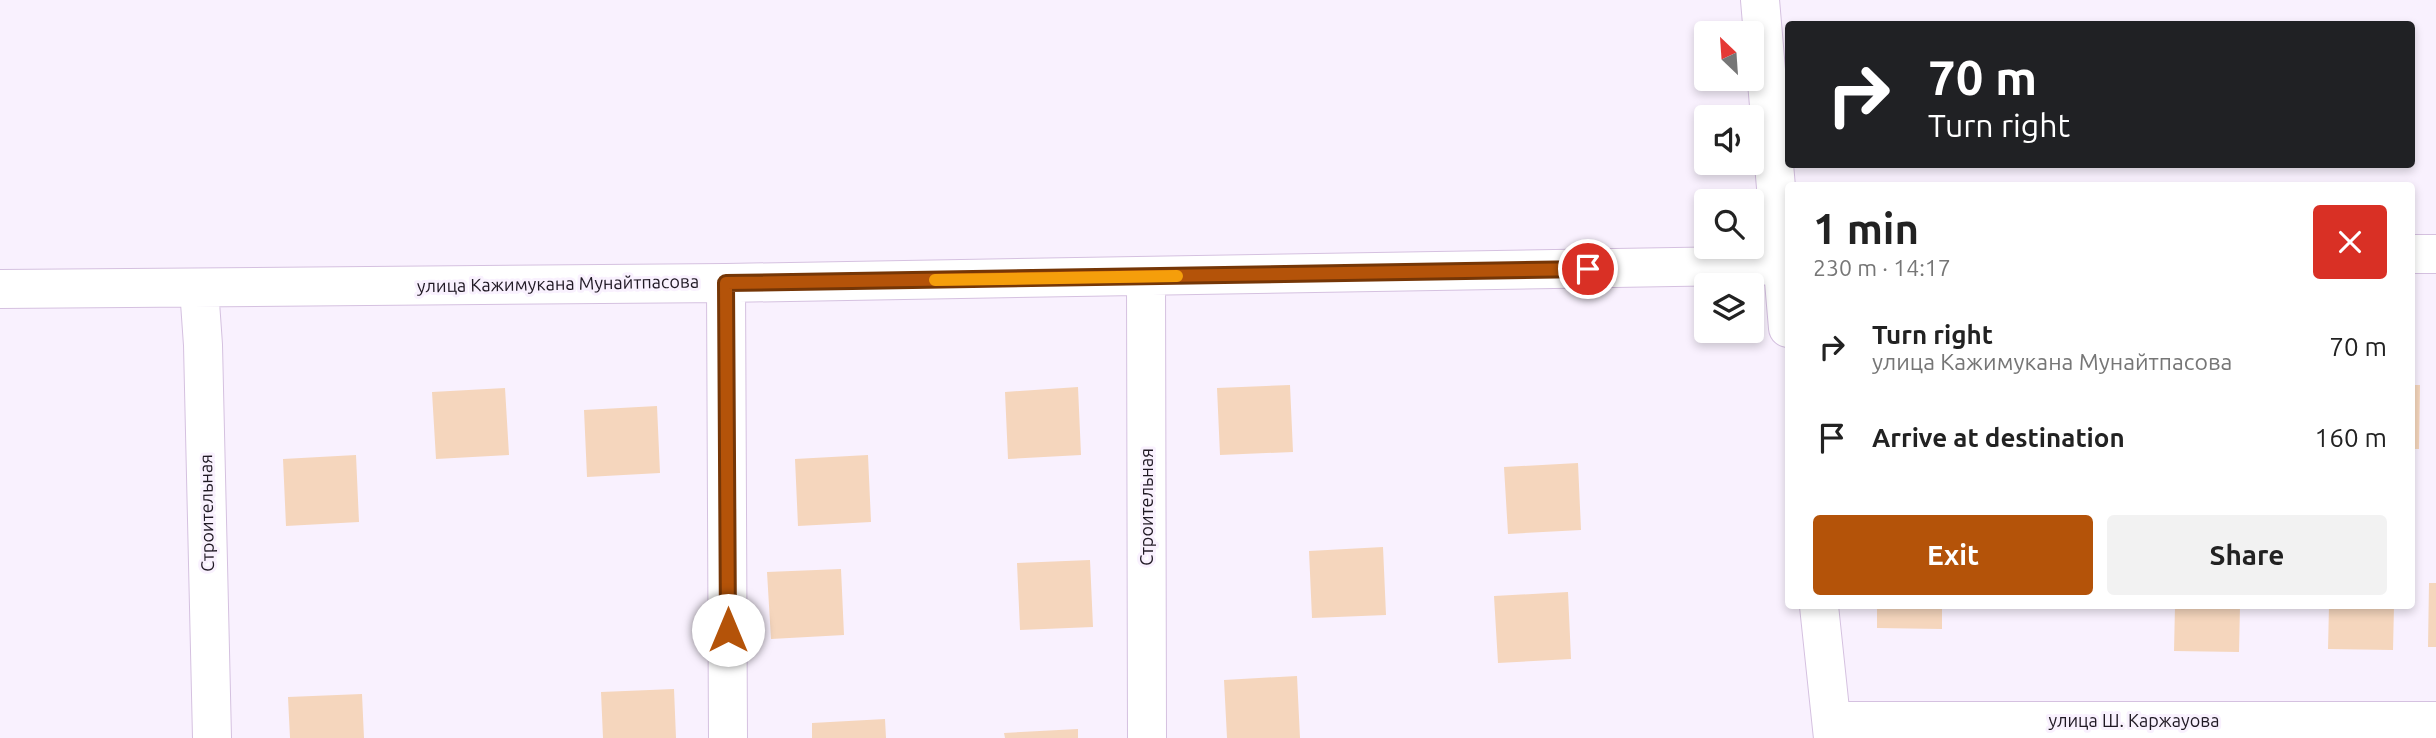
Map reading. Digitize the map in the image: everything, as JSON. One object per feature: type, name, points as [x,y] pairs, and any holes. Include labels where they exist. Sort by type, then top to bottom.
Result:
[{"type":"street","points":[[1760,0],[1785,265]]},
{"type":"street","points":[[2415,254],[2436,254]]},
{"type":"street","name":"улица Кажимукана Мунайтпасова","points":[[0,289],[726,283],[1785,265]]},
{"type":"street","name":"Строительная","points":[[1146,277],[1147,738]]},
{"type":"street","points":[[726,283],[728,738]]},
{"type":"street","name":"Строительная","points":[[199,288],[203,345],[212,738]]},
{"type":"street","points":[[1819,609],[1832,729]]},
{"type":"street","name":"улица Ш. Каржауова","points":[[1832,729],[2436,720]]},
{"type":"building","points":[[1290,385],[1293,452],[1220,455],[1217,388]]},
{"type":"building","points":[[2415,385],[2420,385],[2419,449],[2415,449]]},
{"type":"building","points":[[1078,387],[1081,455],[1008,459],[1005,392]]},
{"type":"building","points":[[505,388],[509,455],[436,459],[432,392]]},
{"type":"building","points":[[657,406],[660,473],[587,477],[584,410]]},
{"type":"building","points":[[356,455],[359,522],[286,526],[283,459]]},
{"type":"building","points":[[868,455],[871,522],[798,526],[795,459]]},
{"type":"building","points":[[1578,463],[1581,530],[1508,534],[1504,467]]},
{"type":"building","points":[[1383,547],[1386,615],[1312,618],[1309,551]]},
{"type":"building","points":[[1090,560],[1093,627],[1020,630],[1017,563]]},
{"type":"building","points":[[841,569],[844,635],[771,639],[767,572]]},
{"type":"building","points":[[2429,583],[2436,583],[2436,647],[2428,647]]},
{"type":"building","points":[[1568,592],[1571,659],[1498,663],[1494,596]]},
{"type":"building","points":[[1877,609],[1942,609],[1942,629],[1877,628]]},
{"type":"building","points":[[2175,609],[2240,609],[2239,652],[2174,651]]},
{"type":"building","points":[[2329,609],[2394,609],[2393,650],[2328,649]]},
{"type":"building","points":[[1297,676],[1300,738],[1227,738],[1224,680]]},
{"type":"building","points":[[674,689],[676,738],[603,738],[601,692]]},
{"type":"building","points":[[362,694],[364,738],[290,738],[288,697]]},
{"type":"building","points":[[885,719],[886,738],[812,738],[812,723]]},
{"type":"building","points":[[1078,729],[1078,738],[1005,738],[1004,733]]},
{"type":"slow traffic","points":[[935,280],[1177,276]]},
{"type":"route","points":[[728,630],[726,283],[1588,269]]}]
